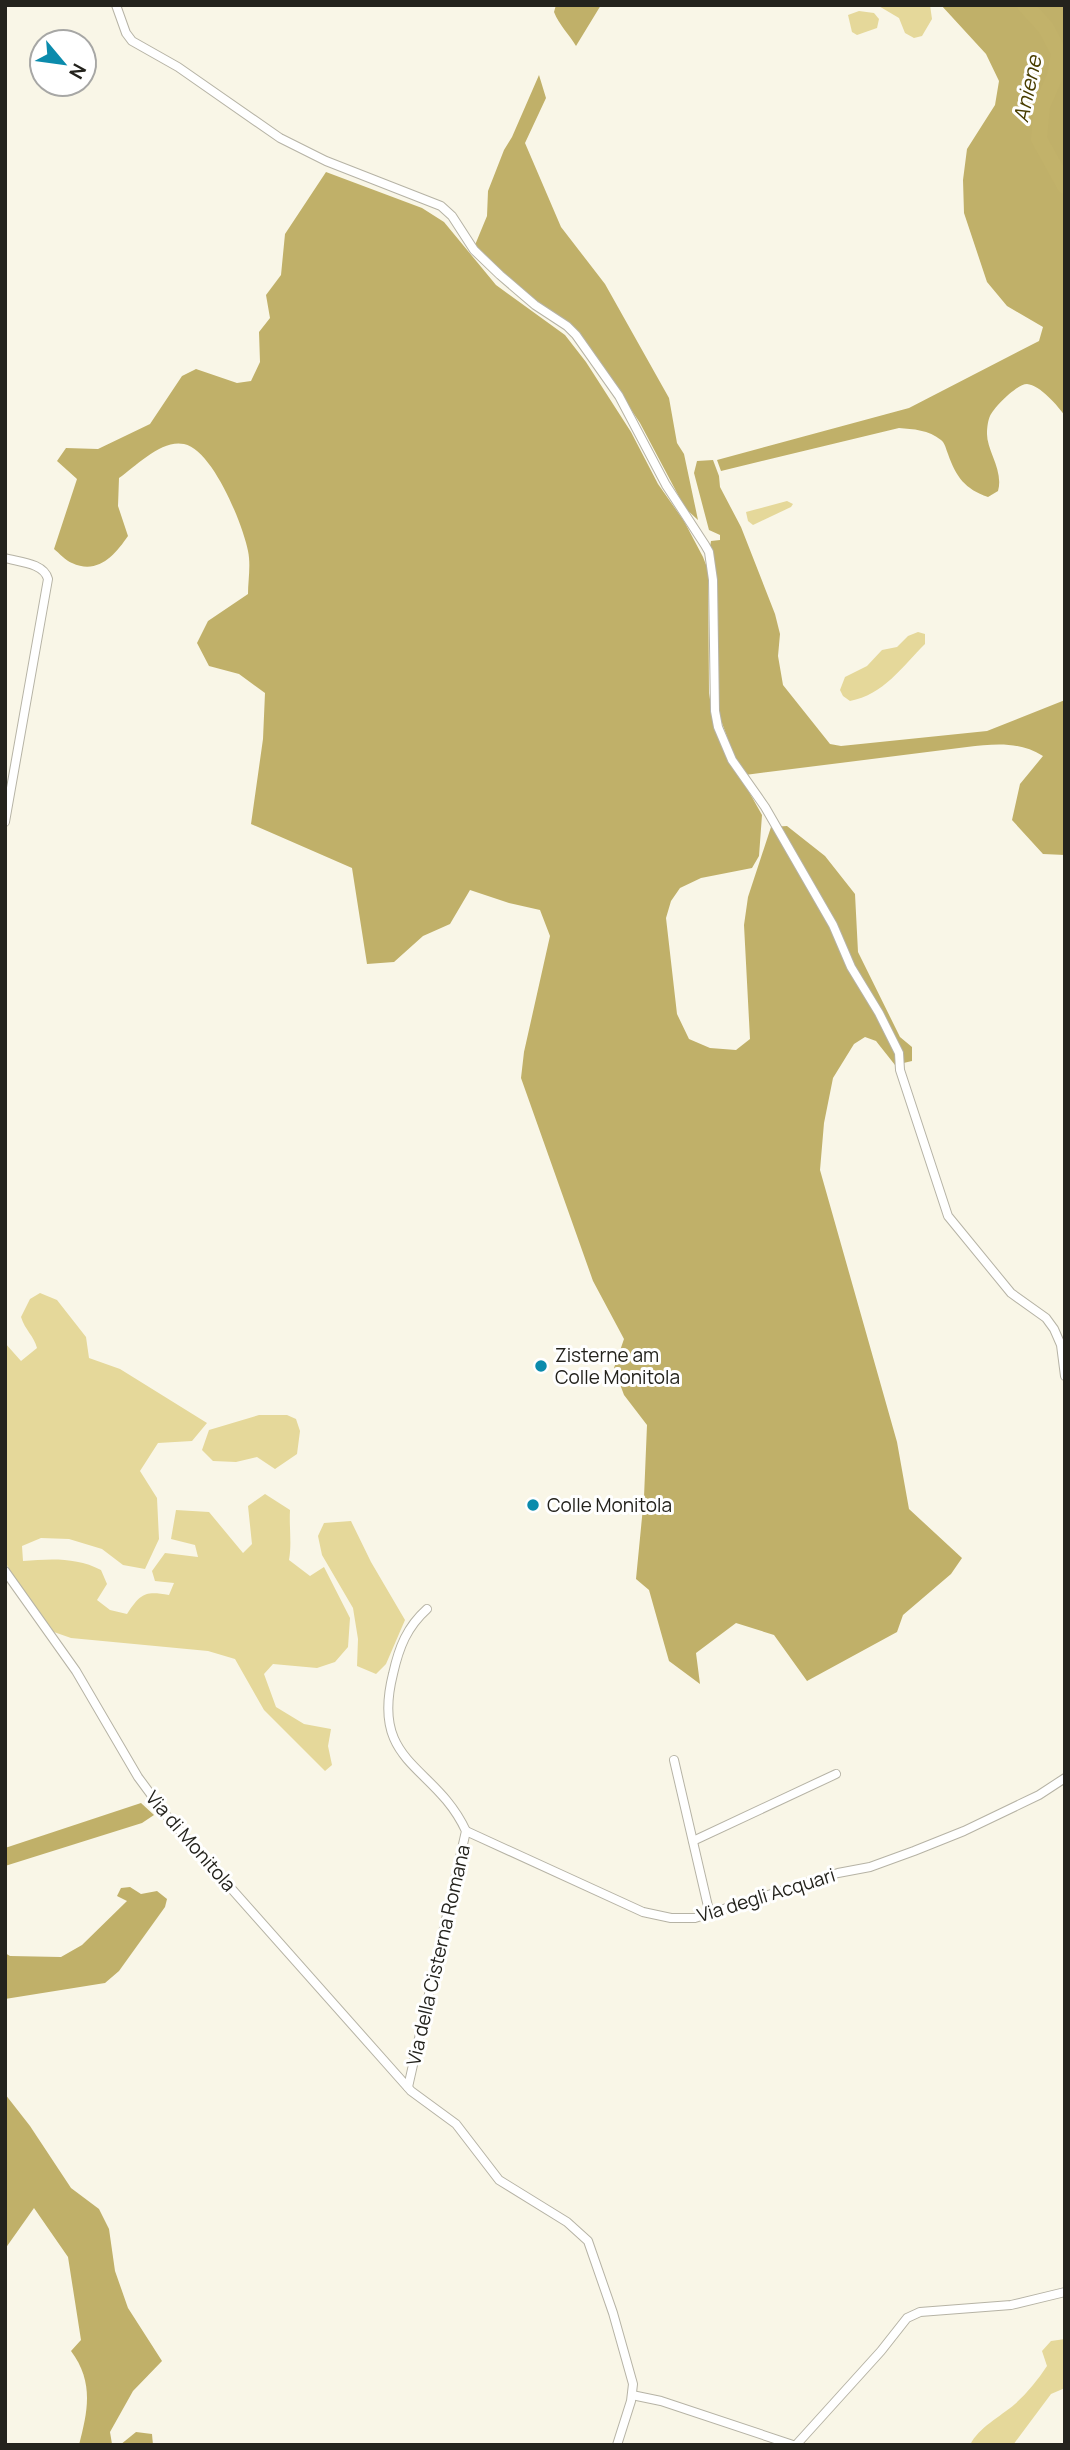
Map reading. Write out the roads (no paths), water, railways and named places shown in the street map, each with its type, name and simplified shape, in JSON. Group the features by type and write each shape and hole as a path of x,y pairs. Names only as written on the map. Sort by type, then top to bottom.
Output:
{"street":[{"path":"116,5 126,33 132,41 178,66 280,138 326,161 440,206 452,216 474,250 500,275 576,335 619,396 666,485 709,552 713,580 715,712 718,727 732,760 792,852 899,1053 900,1070 948,1216 1011,1293 1046,1318 1061,1345 1065,1376"},
{"path":"5,558 41,568 48,579 5,822"},
{"name":"Via di Monitola","path":"5,1570 76,1671 133,1769 157,1804 408,2087 456,2124 499,2180 567,2222 586,2237 613,2313 632,2381 632,2395"},
{"name":"Via della Cisterna Romana","path":"408,2087 466,1830 450,1805 404,1755 388,1726 387,1699 398,1653 407,1631 427,1609"},
{"path":"674,1760 710,1915"},
{"path":"692,1842 836,1774"},
{"name":"Via degli Acquari","path":"466,1830 643,1912 678,1918 710,1915 833,1874 870,1867 964,1831 1039,1795 1065,1778"},
{"path":"617,2445 632,2395 661,2400 795,2445 907,2319 920,2312 1011,2305 1065,2292"}],"waterway":[{"name":"Aniene","path":"1025,5 1046,28 1059,53 1055,76 1042,106 1039,139 1065,186"}],"place":[{"name":"Zisterne am Colle Monitola","path":"541,1366"},
{"name":"Colle Monitola","path":"533,1505"}]}
